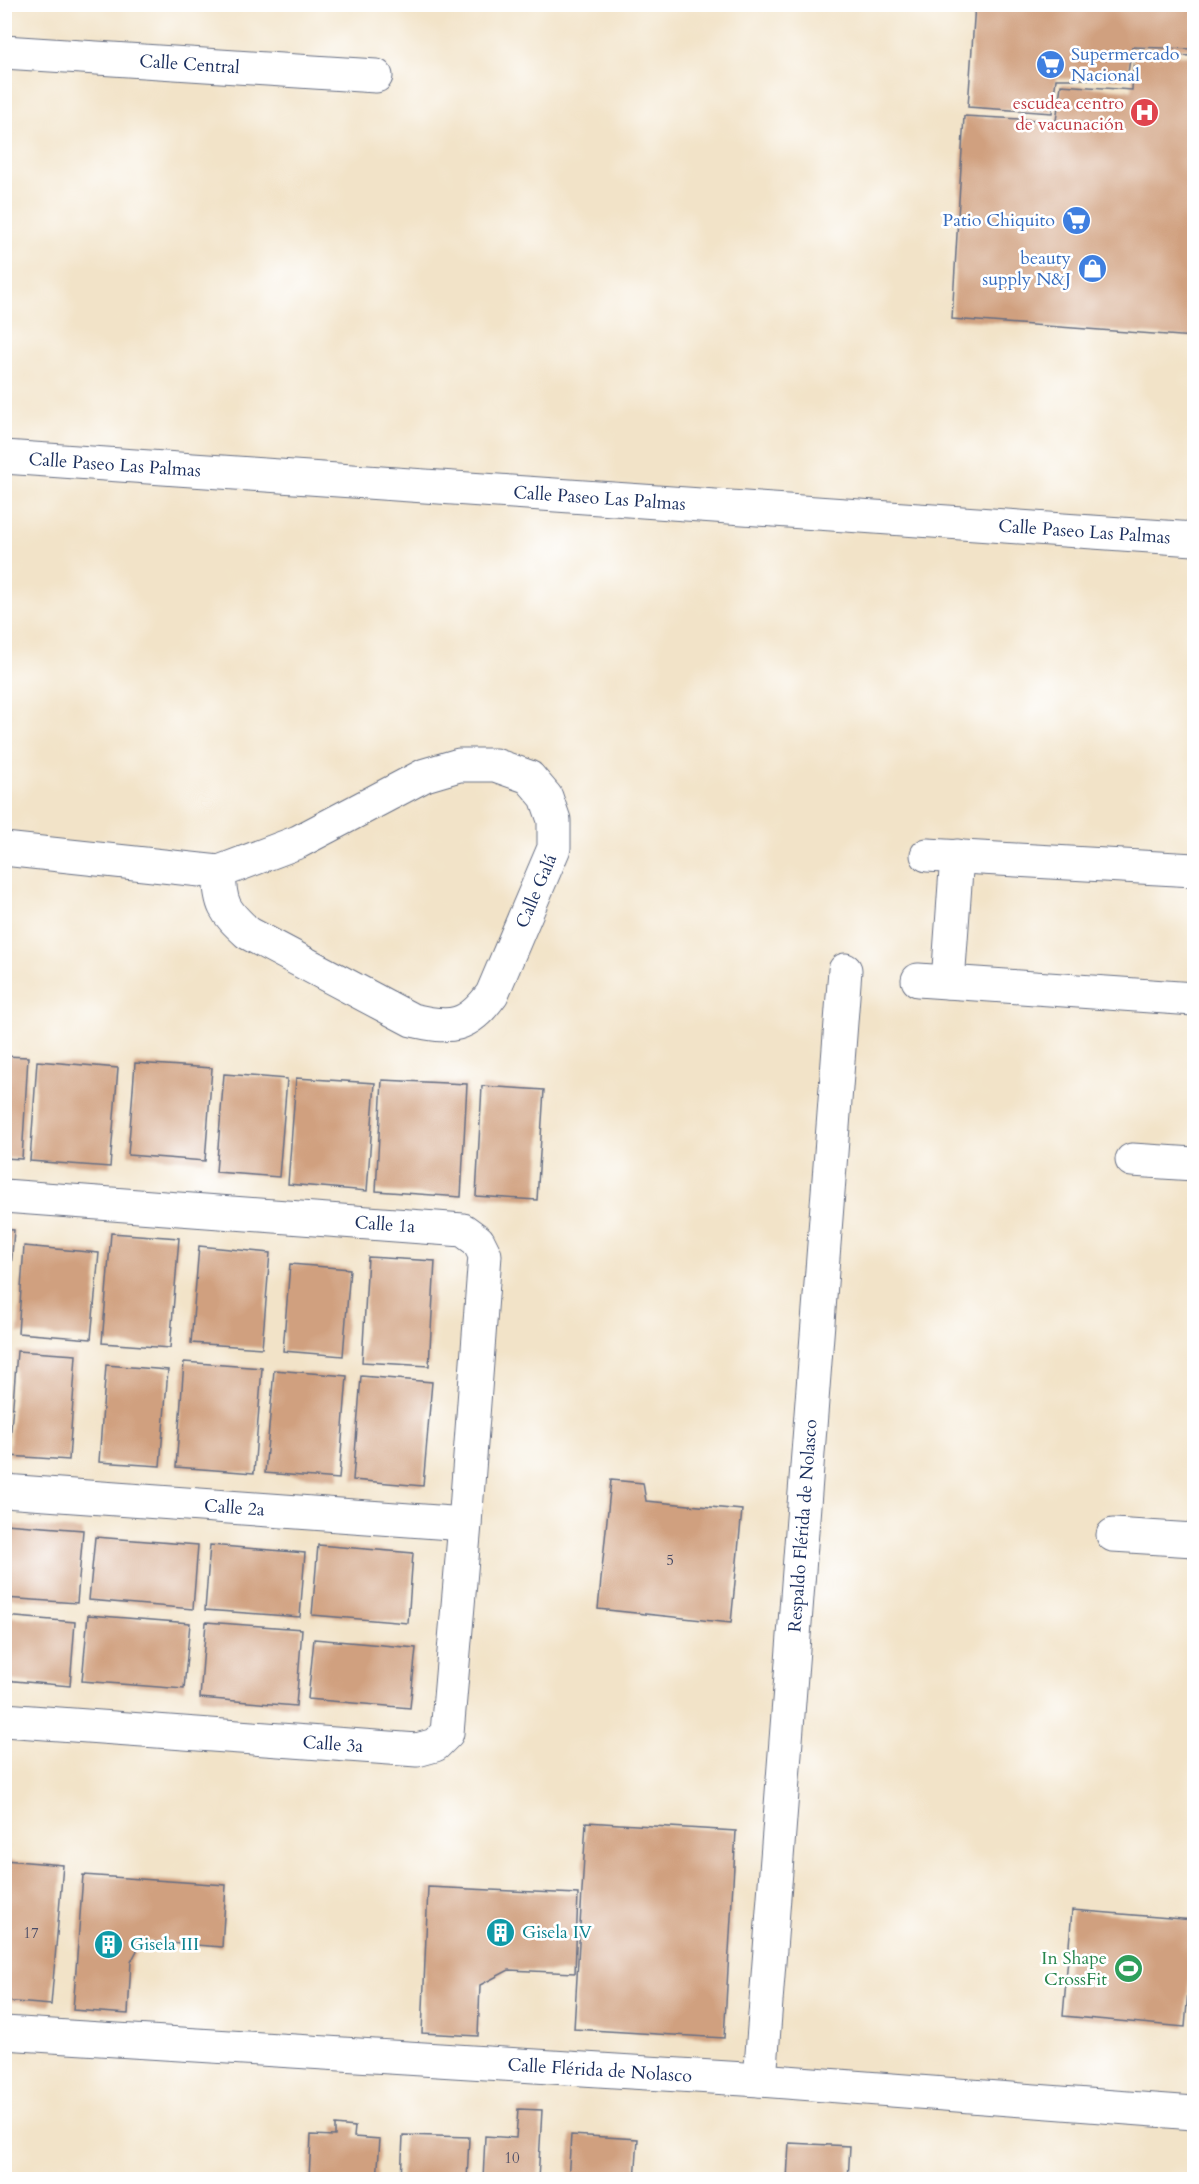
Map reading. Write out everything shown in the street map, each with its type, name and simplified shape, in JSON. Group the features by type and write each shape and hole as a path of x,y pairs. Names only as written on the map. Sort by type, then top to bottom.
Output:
{"street":[{"name":"Calle Central","path":"4,52 376,76"},
{"name":"Calle Paseo Las Palmas","path":"4,458 1194,539"},
{"name":"Calle Galá","path":"4,849 219,872 298,842 425,775 459,765 495,765 528,777 546,797 554,820 554,848 492,994 479,1012 460,1023 439,1026 412,1020 248,933 230,916 220,897 219,872"},
{"path":"1194,870 942,856 933,981 1194,999"},
{"name":"Respaldo Flérida de Nolasco","path":"760,2080 846,970"},
{"path":"1132,1160 1194,1164"},
{"name":"Calle 1a","path":"4,1196 464,1230 478,1240 485,1255 465,1524"},
{"name":"Calle 2a","path":"4,1491 465,1524"},
{"name":"Calle 3a","path":"4,1720 417,1750 435,1745 447,1733 465,1524"},
{"path":"1113,1535 1194,1540"},
{"name":"Calle Flérida de Nolasco","path":"4,2034 760,2080 1194,2113"}],"building":[{"name":"Supermercado Nacional","path":"975,4 1194,4 1194,49 1132,47 1127,79 1056,79 1052,113 968,107"},
{"name":"Patio Chiquito","path":"1134,54 1194,56 1194,337 952,319 964,116 1056,121 1061,85 1132,90"},
{"path":"4,1056 28,1057 22,1159 4,1158"},
{"path":"37,1061 118,1068 110,1167 30,1161"},
{"path":"135,1063 212,1068 205,1161 128,1155"},
{"path":"224,1074 287,1079 279,1177 216,1172"},
{"path":"296,1078 375,1083 367,1191 288,1184"},
{"path":"382,1080 467,1084 461,1197 376,1191"},
{"path":"482,1086 544,1090 537,1200 476,1196"},
{"path":"4,1229 14,1230 6,1330 4,1330"},
{"path":"111,1233 179,1238 170,1348 102,1343"},
{"path":"24,1246 99,1253 91,1339 18,1333"},
{"path":"199,1246 270,1253 262,1348 191,1343"},
{"path":"368,1257 435,1261 429,1366 362,1362"},
{"path":"290,1264 350,1269 343,1356 283,1351"},
{"path":"17,1351 76,1355 69,1460 9,1456"},
{"path":"184,1362 262,1368 254,1473 176,1467"},
{"path":"106,1365 168,1370 160,1466 99,1462"},
{"path":"274,1370 347,1376 339,1479 265,1473"},
{"path":"361,1376 432,1382 423,1486 353,1480"},
{"path":"611,1480 643,1483 646,1501 742,1510 731,1623 598,1609"},
{"path":"5,1524 83,1530 77,1603 5,1598"},
{"path":"95,1537 198,1545 193,1609 89,1600"},
{"path":"210,1545 305,1553 300,1617 205,1610"},
{"path":"318,1545 413,1553 408,1623 312,1615"},
{"path":"88,1615 190,1623 184,1689 82,1681"},
{"path":"4,1616 75,1622 70,1686 4,1680"},
{"path":"206,1622 302,1629 296,1706 200,1698"},
{"path":"314,1639 416,1648 410,1708 308,1699"},
{"path":"586,1822 736,1831 724,2038 574,2029"},
{"path":"4,1860 63,1865 51,2005 4,2001"},
{"name":"Gisela III","path":"83,1875 226,1885 222,1947 142,1941 131,1962 128,2014 73,2010"},
{"name":"Gisela IV","path":"428,1887 578,1894 575,1973 509,1970 480,1985 478,2036 422,2033"},
{"name":"In Shape CrossFit","path":"1072,1910 1194,1920 1185,2027 1063,2016"},
{"path":"518,2109 542,2110 538,2180 483,2180 485,2136 516,2138"},
{"path":"335,2125 355,2127 354,2137 380,2139 377,2180 309,2180 311,2135 335,2136"},
{"path":"403,2135 469,2137 467,2180 401,2180"},
{"path":"571,2135 638,2139 635,2180 568,2180"},
{"path":"789,2143 850,2146 848,2180 787,2180"}],"place":[{"name":"Supermercado Nacional","path":"1050,64"},
{"name":"escudea centro de vacunación","path":"1145,113"},
{"name":"Patio Chiquito","path":"1076,220"},
{"name":"beauty supply N&J","path":"1092,268"},
{"name":"Gisela IV","path":"501,1932"},
{"name":"Gisela III","path":"109,1944"},
{"name":"In Shape CrossFit","path":"1128,1968"}]}
